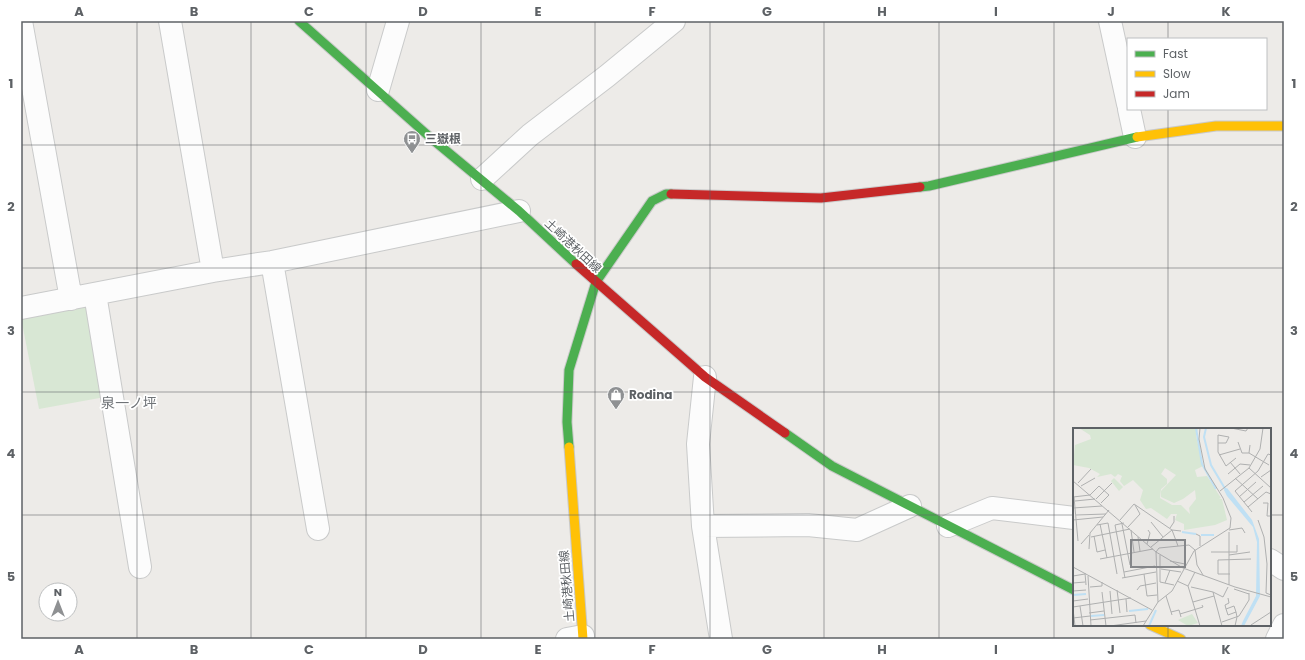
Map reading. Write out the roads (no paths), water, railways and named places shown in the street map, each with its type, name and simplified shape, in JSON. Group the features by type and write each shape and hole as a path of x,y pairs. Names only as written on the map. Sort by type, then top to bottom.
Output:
{"street":[{"path":"21,21 71,299"},
{"path":"170,21 213,271"},
{"name":"土崎港秋田線","path":"299,21 432,139 482,179 596,282 569,370 567,422 578,638"},
{"path":"378,90 398,21"},
{"path":"482,179 530,135 607,76 674,21"},
{"path":"1110,21 1127,99"},
{"path":"1129,110 1135,138"},
{"path":"1073,589 832,466 705,377 596,282 652,201 666,194 821,198 929,186 1135,138 1216,126 1284,126"},
{"path":"21,308 213,271 272,262 519,212"},
{"path":"272,262 318,529"},
{"path":"96,294 140,567"},
{"path":"705,377 698,444 703,526 721,639"},
{"path":"703,526 808,525 857,530 910,506"},
{"path":"948,526 992,508 1073,518"},
{"path":"1271,561 1284,568"},
{"path":"1277,639 1284,625"},
{"path":"1152,626 1181,639"}],"place":[{"name":"三嶽根","path":"412,154"},
{"name":"Rodina","path":"616,410"}],"district":[{"name":"泉一ノ坪","path":"129,403"}]}
